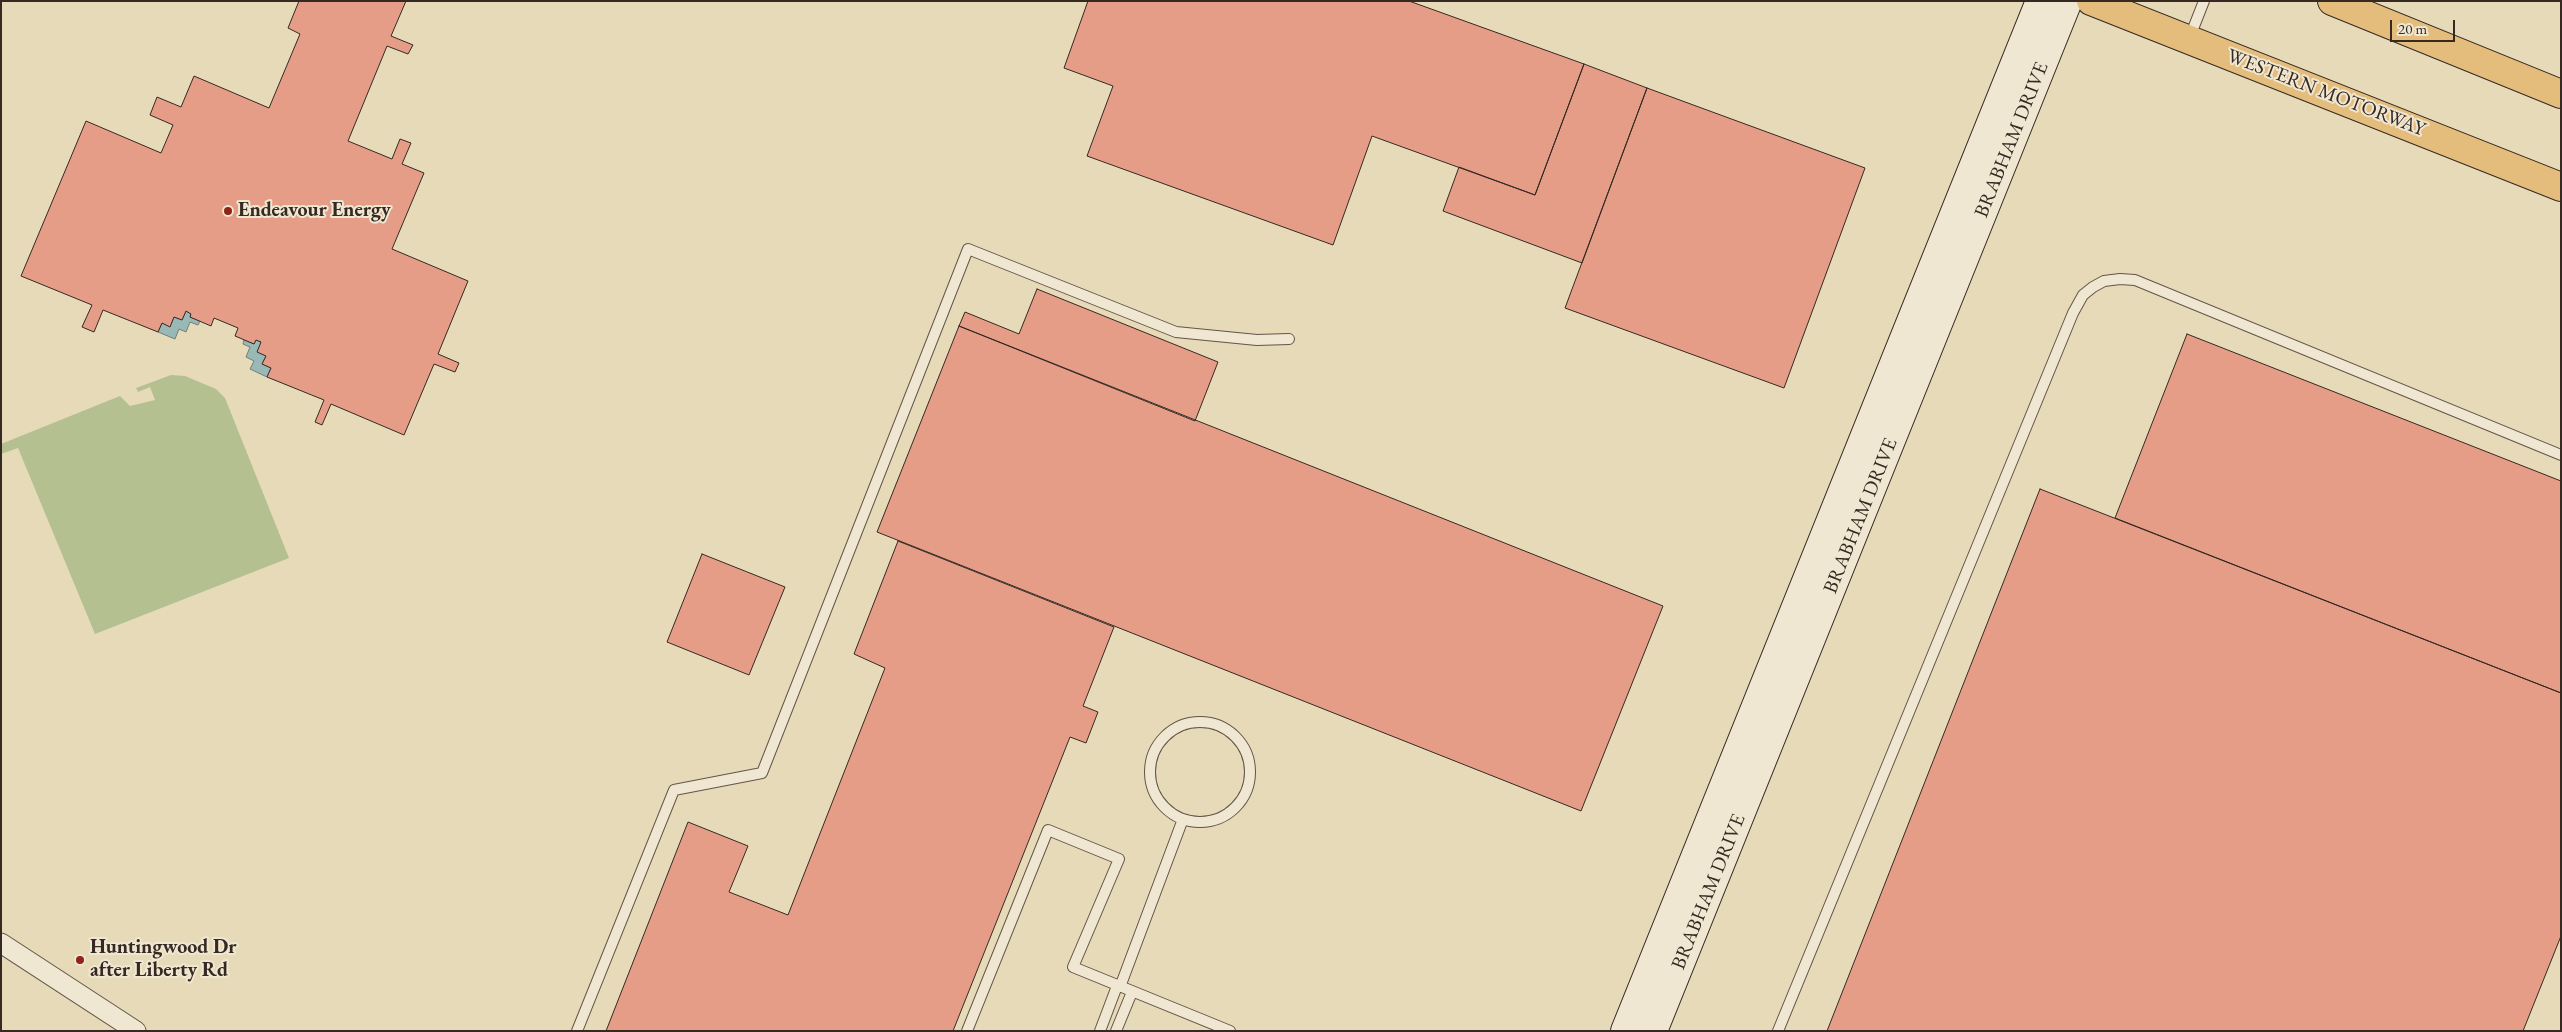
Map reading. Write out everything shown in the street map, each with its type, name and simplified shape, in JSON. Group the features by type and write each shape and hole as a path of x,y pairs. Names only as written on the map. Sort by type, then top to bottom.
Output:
{"highway":[{"path":"2332,1 2561,94"},
{"name":"WESTERN MOTORWAY","path":"2095,3 2561,187"}],"main road":[{"name":"BRABHAM DRIVE","path":"1625,1031 2040,1"},
{"name":"BRABHAM DRIVE","path":"1653,1031 2068,1"}],"street":[{"path":"1,943 136,1031"}],"lane":[{"path":"2189,39 2204,1"},
{"path":"577,1031 674,790 762,772 968,250 1176,332 1257,340 1289,338"},
{"path":"1778,1031 2073,313 2083,295 2093,287 2104,281 2135,280 2561,455"},
{"path":"1198,722 1223,726 1233,733 1248,754 1251,772 1248,790 1239,804 1221,817 1198,822 1183,819 1162,805 1156,794 1150,770 1152,758 1165,736 1186,724 1198,722"},
{"path":"1100,1031 1183,819"},
{"path":"967,1031 1048,830 1119,860 1073,967 1230,1031"},
{"path":"1116,1031 1132,992"}],"green space":[{"path":"171,375 185,376 216,389 225,398 289,558 95,634 18,448 1,454 1,444 120,396 130,406 155,400 150,387 138,392 136,388"}],"water":[{"path":"186,311 191,314 190,317 200,321 198,325 190,322 186,332 179,329 175,339 158,332 162,323 170,326 174,317 182,320"},
{"path":"244,340 254,344 256,340 261,342 266,356 262,364 271,368 267,377 250,369 254,361 246,357 250,347 243,344"}],"building":[{"name":"Endeavour Energy","path":"299,1 406,1 391,36 413,45 408,54 387,46 348,141 392,159 400,139 411,143 402,164 424,173 392,249 468,281 438,354 459,363 455,372 434,364 404,435 331,404 322,425 315,422 324,400 267,377 271,368 262,364 266,356 257,352 261,342 256,340 254,344 235,336 238,328 214,318 211,326 190,317 191,314 186,311 182,320 174,317 170,327 162,323 158,332 103,310 94,332 82,327 92,305 21,276 86,121 161,153 173,125 150,115 157,97 181,107 194,76 269,108 300,34 288,28"},
{"path":"1088,1 1409,1 1584,64 1535,195 1372,136 1333,245 1087,156 1113,86 1064,68"},
{"path":"1584,64 1647,88 1582,263 1443,211 1459,167 1535,195"},
{"path":"1647,88 1865,168 1784,388 1565,308"},
{"path":"1037,289 1218,362 1195,421 959,326 965,312 1019,334"},
{"path":"959,326 1663,606 1581,811 877,532"},
{"path":"2187,334 2561,481 2561,693 2115,518"},
{"path":"2040,489 2561,693 2561,936 2523,1031 1827,1031"},
{"path":"898,541 1114,627 1083,706 1098,712 1086,743 1070,737 953,1031 606,1031 688,822 748,846 729,892 788,915 885,668 854,654"},
{"path":"702,554 785,587 749,675 667,642"}],"place":[{"name":"Endeavour Energy","path":"228,211"},
{"name":"Huntingwood Dr after Liberty Rd","path":"80,960"}]}
